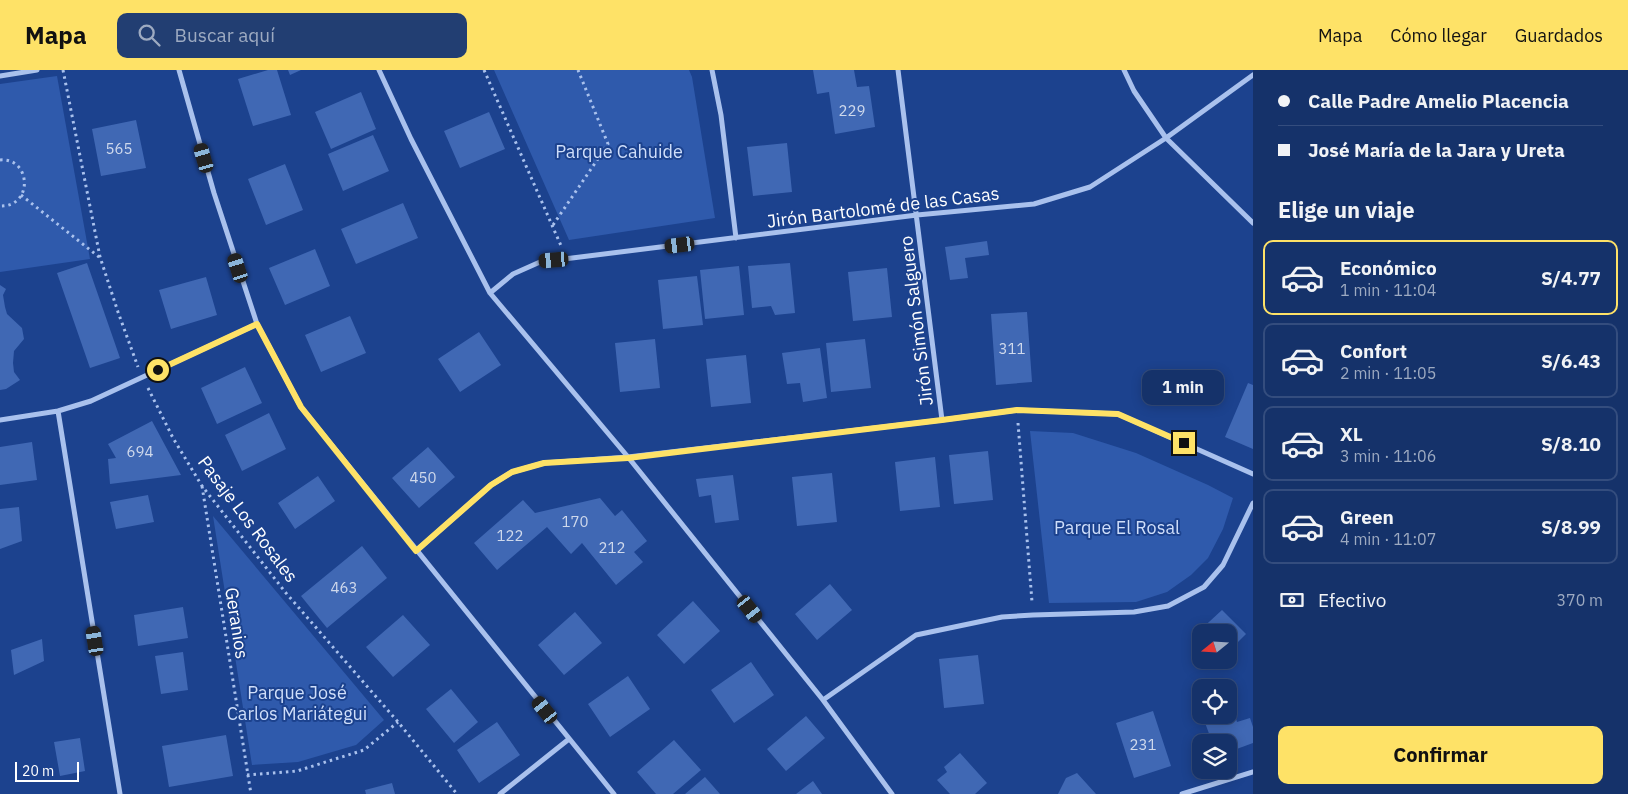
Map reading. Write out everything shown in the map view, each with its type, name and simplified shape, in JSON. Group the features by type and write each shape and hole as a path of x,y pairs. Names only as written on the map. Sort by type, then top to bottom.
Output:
{"street":[{"path":"0,76 37,70"},
{"path":"179,70 214,193 257,324 301,407 614,794"},
{"path":"379,70 411,139 490,293 628,458 822,700 892,794"},
{"path":"712,70 721,115 736,238"},
{"name":"Jirón Simón Salguero","path":"898,70 942,420"},
{"path":"1124,70 1134,91 1166,138 1253,223"},
{"name":"Jirón Bartolomé de las Casas","path":"490,293 512,274 540,262 917,215 1034,204 1090,187 1166,138 1253,75"},
{"path":"0,420 58,411 91,401 257,324"},
{"path":"416,551 491,485 512,472 544,463 628,458 1017,410 1118,414 1253,474"},
{"path":"58,411 120,794"},
{"path":"822,700 916,635 1002,617 1134,612 1168,606 1204,587 1223,565 1253,503"},
{"path":"500,794 569,739"},
{"path":"1182,794 1253,772"}],"path":[{"name":"Pasaje Los Rosales","path":"63,70 100,258 142,377 174,438 202,486 286,593 398,722 457,794"},
{"path":"484,70 567,259"},
{"path":"552,226 608,144 578,70"},
{"path":"0,160 11,161 18,166 25,180 25,188 17,201 10,205 0,206"},
{"path":"21,195 100,258"},
{"path":"1017,410 1033,615"},
{"name":"Geranios","path":"202,486 250,794"},
{"path":"247,775 297,771 364,750 398,722"}],"green space":[{"name":"Parque Cahuide","path":"494,70 689,70 692,77 715,218 569,240"},
{"path":"57,76 90,259 0,272 0,84"},
{"name":"Parque El Rosal","path":"1030,431 1073,433 1136,453 1233,498 1223,529 1208,558 1191,575 1167,592 1136,602 1049,603"},
{"name":"Parque José Carlos Mariátegui","path":"213,516 384,720 356,745 298,762 252,765"}],"building":[{"path":"268,70 277,70 291,115 253,126 238,79"},
{"path":"288,70 301,70 290,75"},
{"path":"813,70 854,70 857,87 869,86 875,127 835,134 829,92 817,94"},
{"path":"361,92 376,129 331,149 315,112"},
{"path":"489,112 505,149 460,168 444,131"},
{"path":"136,120 146,168 101,176 92,129"},
{"path":"373,135 389,171 343,191 328,154"},
{"path":"787,143 792,192 753,196 747,147"},
{"path":"285,164 303,210 266,225 248,179"},
{"path":"403,203 418,238 356,264 341,229"},
{"path":"987,241 989,255 965,258 968,278 950,280 945,247"},
{"path":"315,249 330,286 285,305 269,268"},
{"path":"87,263 120,358 90,368 57,273"},
{"path":"790,263 795,313 775,315 771,306 752,308 748,266"},
{"path":"739,266 744,315 705,319 700,270"},
{"path":"887,268 892,317 853,321 848,272"},
{"path":"697,276 703,325 663,329 658,280"},
{"path":"206,277 217,315 171,329 159,290"},
{"path":"0,285 6,289 3,295 7,314 22,328 24,339 14,351 14,372 20,380 6,389 0,390"},
{"path":"1027,312 1032,382 996,385 991,314"},
{"path":"350,316 366,353 321,372 305,335"},
{"path":"479,332 501,365 460,392 438,359"},
{"path":"655,339 660,388 620,392 615,343"},
{"path":"865,339 871,388 831,392 826,343"},
{"path":"820,348 827,398 803,402 800,383 787,384 782,353"},
{"path":"746,355 751,403 711,407 706,359"},
{"path":"245,367 262,403 217,424 201,388"},
{"path":"1248,383 1253,385 1253,449 1225,437"},
{"path":"269,413 286,449 242,471 225,435"},
{"path":"152,421 181,475 110,484 108,459 116,458 108,444"},
{"path":"32,442 37,480 0,485 0,447"},
{"path":"428,447 455,477 419,508 392,478"},
{"path":"988,451 993,500 954,504 949,455"},
{"path":"935,457 940,507 900,511 895,462"},
{"path":"832,473 837,522 797,526 792,477"},
{"path":"733,475 739,520 715,523 711,495 699,497 696,479"},
{"path":"318,476 335,501 295,529 278,503"},
{"path":"148,495 154,522 116,529 110,502"},
{"path":"600,498 615,516 622,510 647,541 634,552 643,562 616,585 582,543 571,554 547,527 497,570 474,543 523,500 535,513"},
{"path":"19,507 22,541 0,549 0,509"},
{"path":"362,546 387,578 327,628 301,596"},
{"path":"830,584 852,610 817,640 795,614"},
{"path":"693,601 720,631 684,664 657,635"},
{"path":"183,607 188,638 138,646 134,615"},
{"path":"1222,610 1236,624 1207,624"},
{"path":"575,612 602,643 564,675 538,645"},
{"path":"403,615 430,645 393,677 366,647"},
{"path":"1238,626 1246,634 1238,642"},
{"path":"42,639 44,661 14,675 11,650"},
{"path":"183,652 188,690 161,694 155,656"},
{"path":"978,655 984,704 944,708 939,659"},
{"path":"751,662 774,695 734,723 711,690"},
{"path":"628,676 650,709 610,737 588,704"},
{"path":"451,689 478,722 454,743 426,709"},
{"path":"1153,711 1171,766 1134,778 1116,723"},
{"path":"806,716 825,738 786,771 767,749"},
{"path":"1250,718 1253,727 1253,743 1237,749 1237,734 1209,734 1205,724 1237,724 1237,722"},
{"path":"497,722 520,755 479,783 457,750"},
{"path":"226,735 233,776 169,787 162,746"},
{"path":"80,738 85,771 60,776 54,742"},
{"path":"674,740 701,770 673,794 656,794 637,772"},
{"path":"960,753 987,783 975,794 950,794 937,780 947,772 944,767"},
{"path":"1077,773 1096,794 1058,794 1066,778"},
{"path":"705,777 720,794 685,794"},
{"path":"813,781 822,794 796,794"},
{"path":"392,783 395,794 366,794 365,790"}],"route":[{"path":"158,370 257,324 301,407 416,551 491,485 512,472 544,463 628,458 1017,410 1118,414 1184,443"}]}
